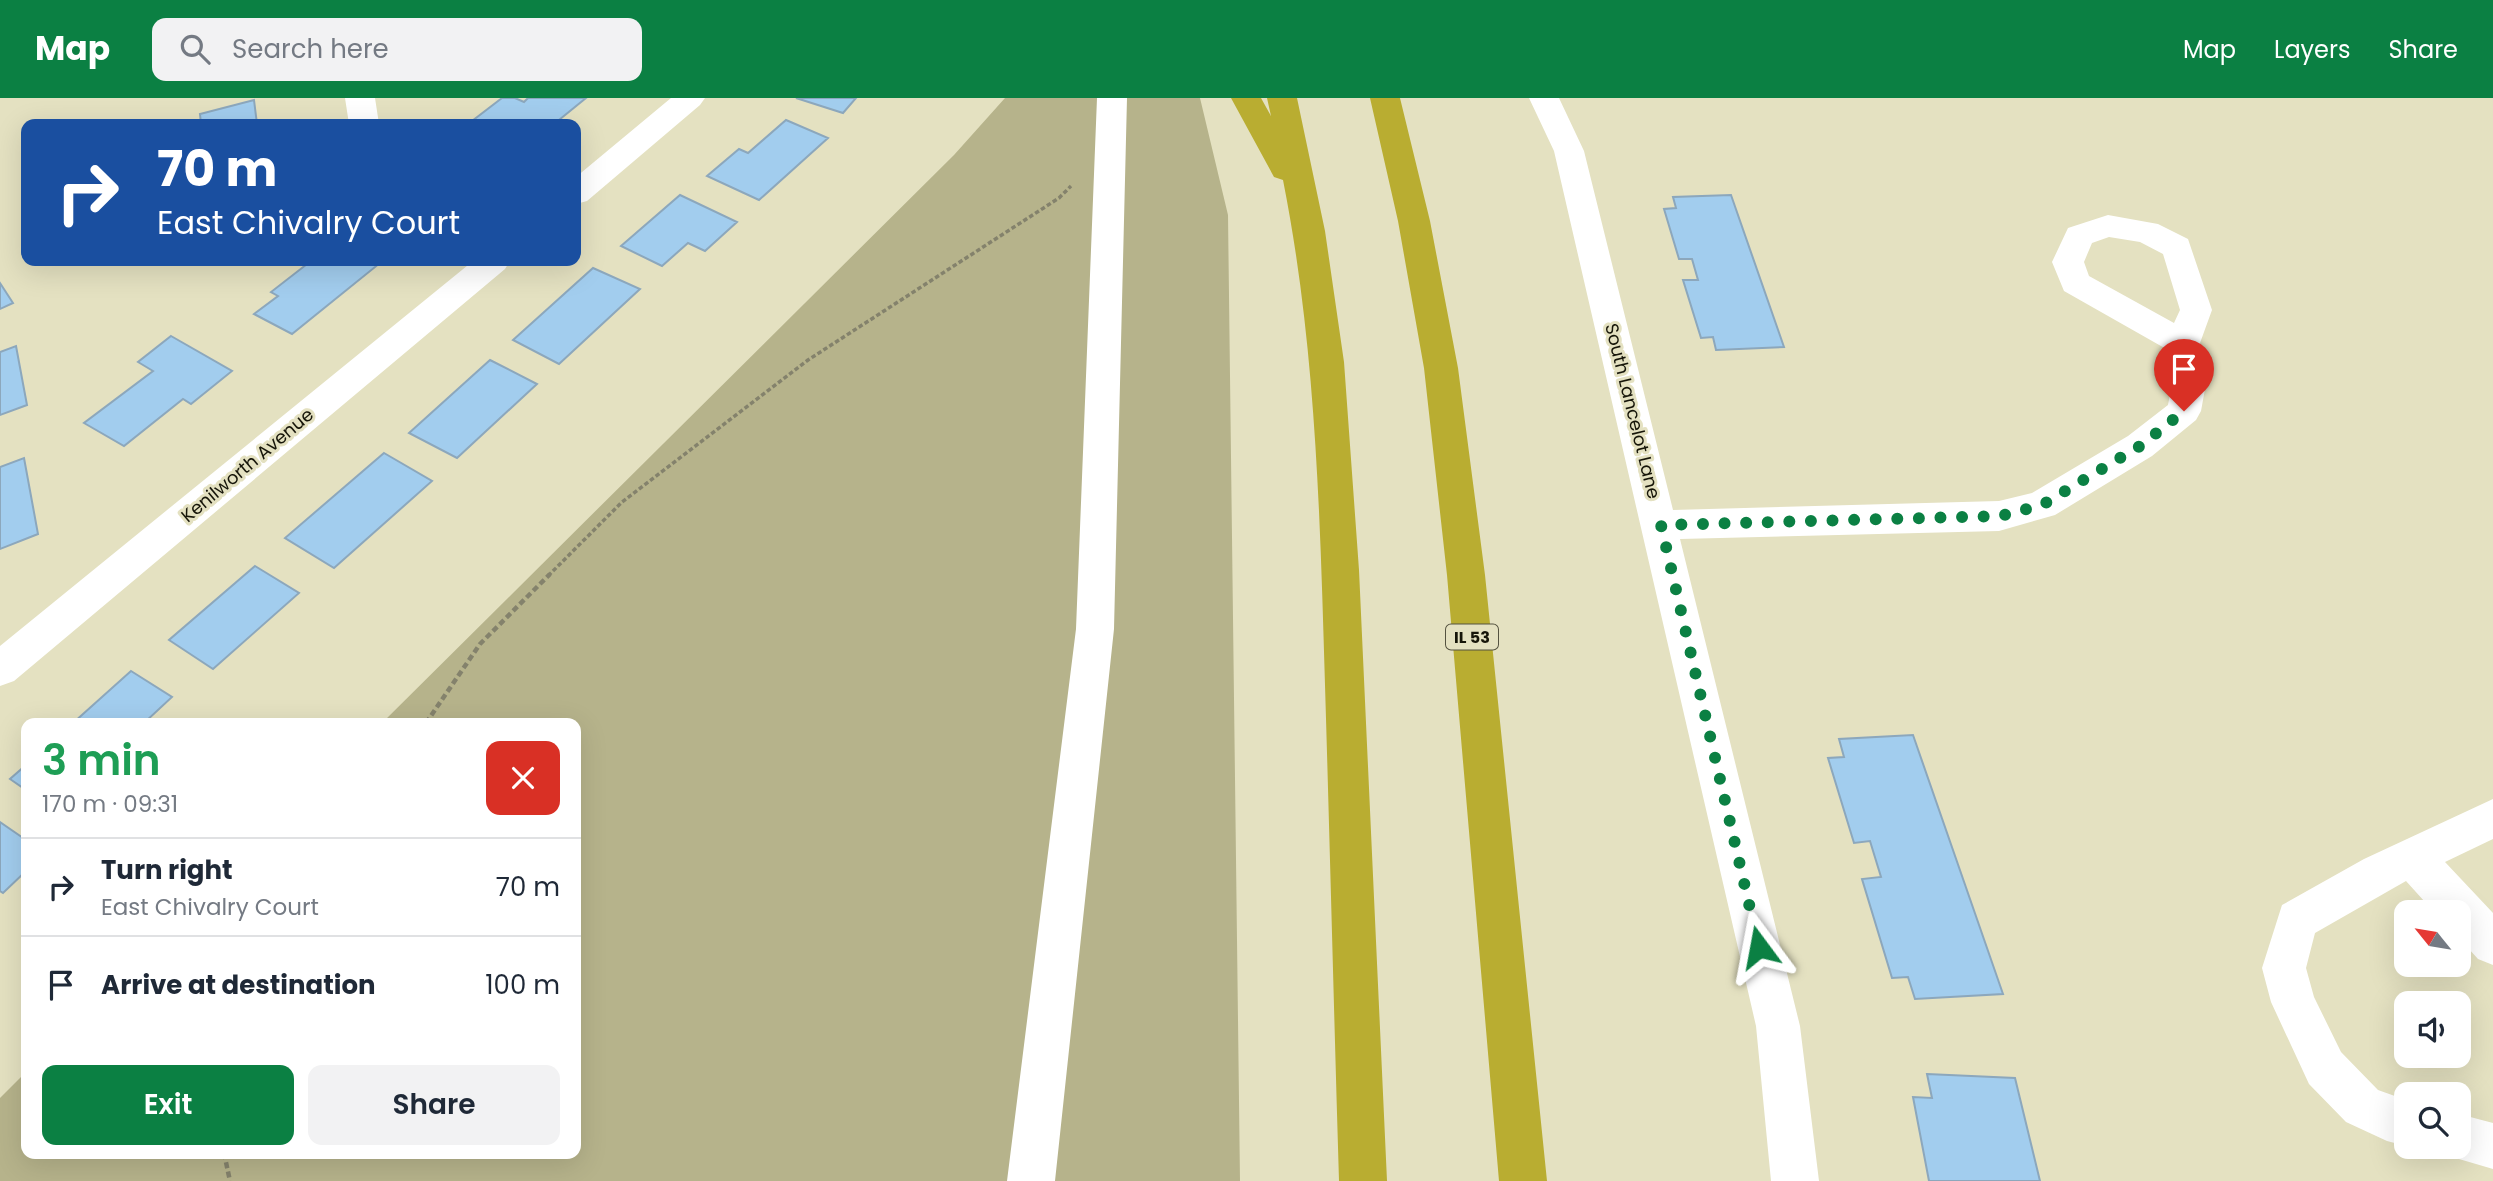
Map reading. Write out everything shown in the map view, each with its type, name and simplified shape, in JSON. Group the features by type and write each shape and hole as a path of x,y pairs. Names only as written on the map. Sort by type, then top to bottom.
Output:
{"highway":[{"path":"1246,98 1303,202"},
{"path":"1282,98 1303,202 1329,390 1340,584 1363,1181"},
{"name":"IL 53","path":"1385,98 1415,221 1441,368 1466,575 1523,1181"}],"street":[{"path":"360,98 363,119"},
{"path":"581,189 690,98"},
{"path":"1031,1181 1095,629 1113,141 1112,98"},
{"name":"South Lancelot Lane","path":"1544,98 1569,151 1661,525 1778,1026 1795,1181"},
{"name":"Kenilworth Avenue","path":"0,669 488,266"},
{"path":"1661,525 2000,516 2042,505 2140,446 2184,411 2190,378 2183,342"},
{"path":"2394,1120 2362,1106 2325,1068 2293,1002 2284,968 2297,920 2412,857 2493,818"},
{"path":"2412,857 2493,944"},
{"path":"2471,1140 2493,1146"}],"path":[{"path":"429,718 480,644 622,502 808,360 1059,198 1113,141"},
{"path":"225,1159 230,1181"}],"shaded area":[{"path":"1005,98 1200,98 1228,215 1240,1181 0,1181 0,1098 21,1077 21,1159 581,1159 581,718 387,718 954,155"}],"building":[{"path":"502,98 515,98 524,102 528,98 586,98 560,119 475,119"},
{"path":"796,98 856,98 843,113"},
{"path":"254,100 256,119 200,119 200,114"},
{"path":"786,120 828,138 759,200 707,176 739,149 748,153"},
{"path":"680,195 737,222 705,251 688,243 662,266 621,246"},
{"path":"1731,195 1784,347 1716,350 1713,337 1701,338 1683,280 1698,280 1692,259 1679,259 1664,209 1676,208 1673,197"},
{"path":"305,266 376,266 292,334 254,314 278,296 271,292"},
{"path":"593,268 640,289 559,364 513,340"},
{"path":"0,283 13,303 0,309"},
{"path":"171,336 232,371 191,404 183,399 124,446 84,423 153,371 138,362"},
{"path":"16,346 27,405 0,415 0,352"},
{"path":"490,360 537,384 457,458 409,433"},
{"path":"384,453 432,481 334,568 285,538"},
{"path":"24,458 38,534 0,549 0,467"},
{"path":"255,566 299,593 213,669 169,640"},
{"path":"131,671 172,697 149,718 79,718"},
{"path":"1913,735 2003,994 1915,999 1908,977 1892,978 1862,879 1881,877 1870,841 1854,843 1828,758 1844,757 1839,739"},
{"path":"21,769 21,787 10,779"},
{"path":"0,822 21,837 21,876 3,893 0,891"},
{"path":"1927,1074 2015,1078 2040,1181 1929,1181 1913,1097 1932,1098"}],"route":[{"path":"1759,947 1661,525 2000,516 2042,505 2140,446 2184,411"}]}
